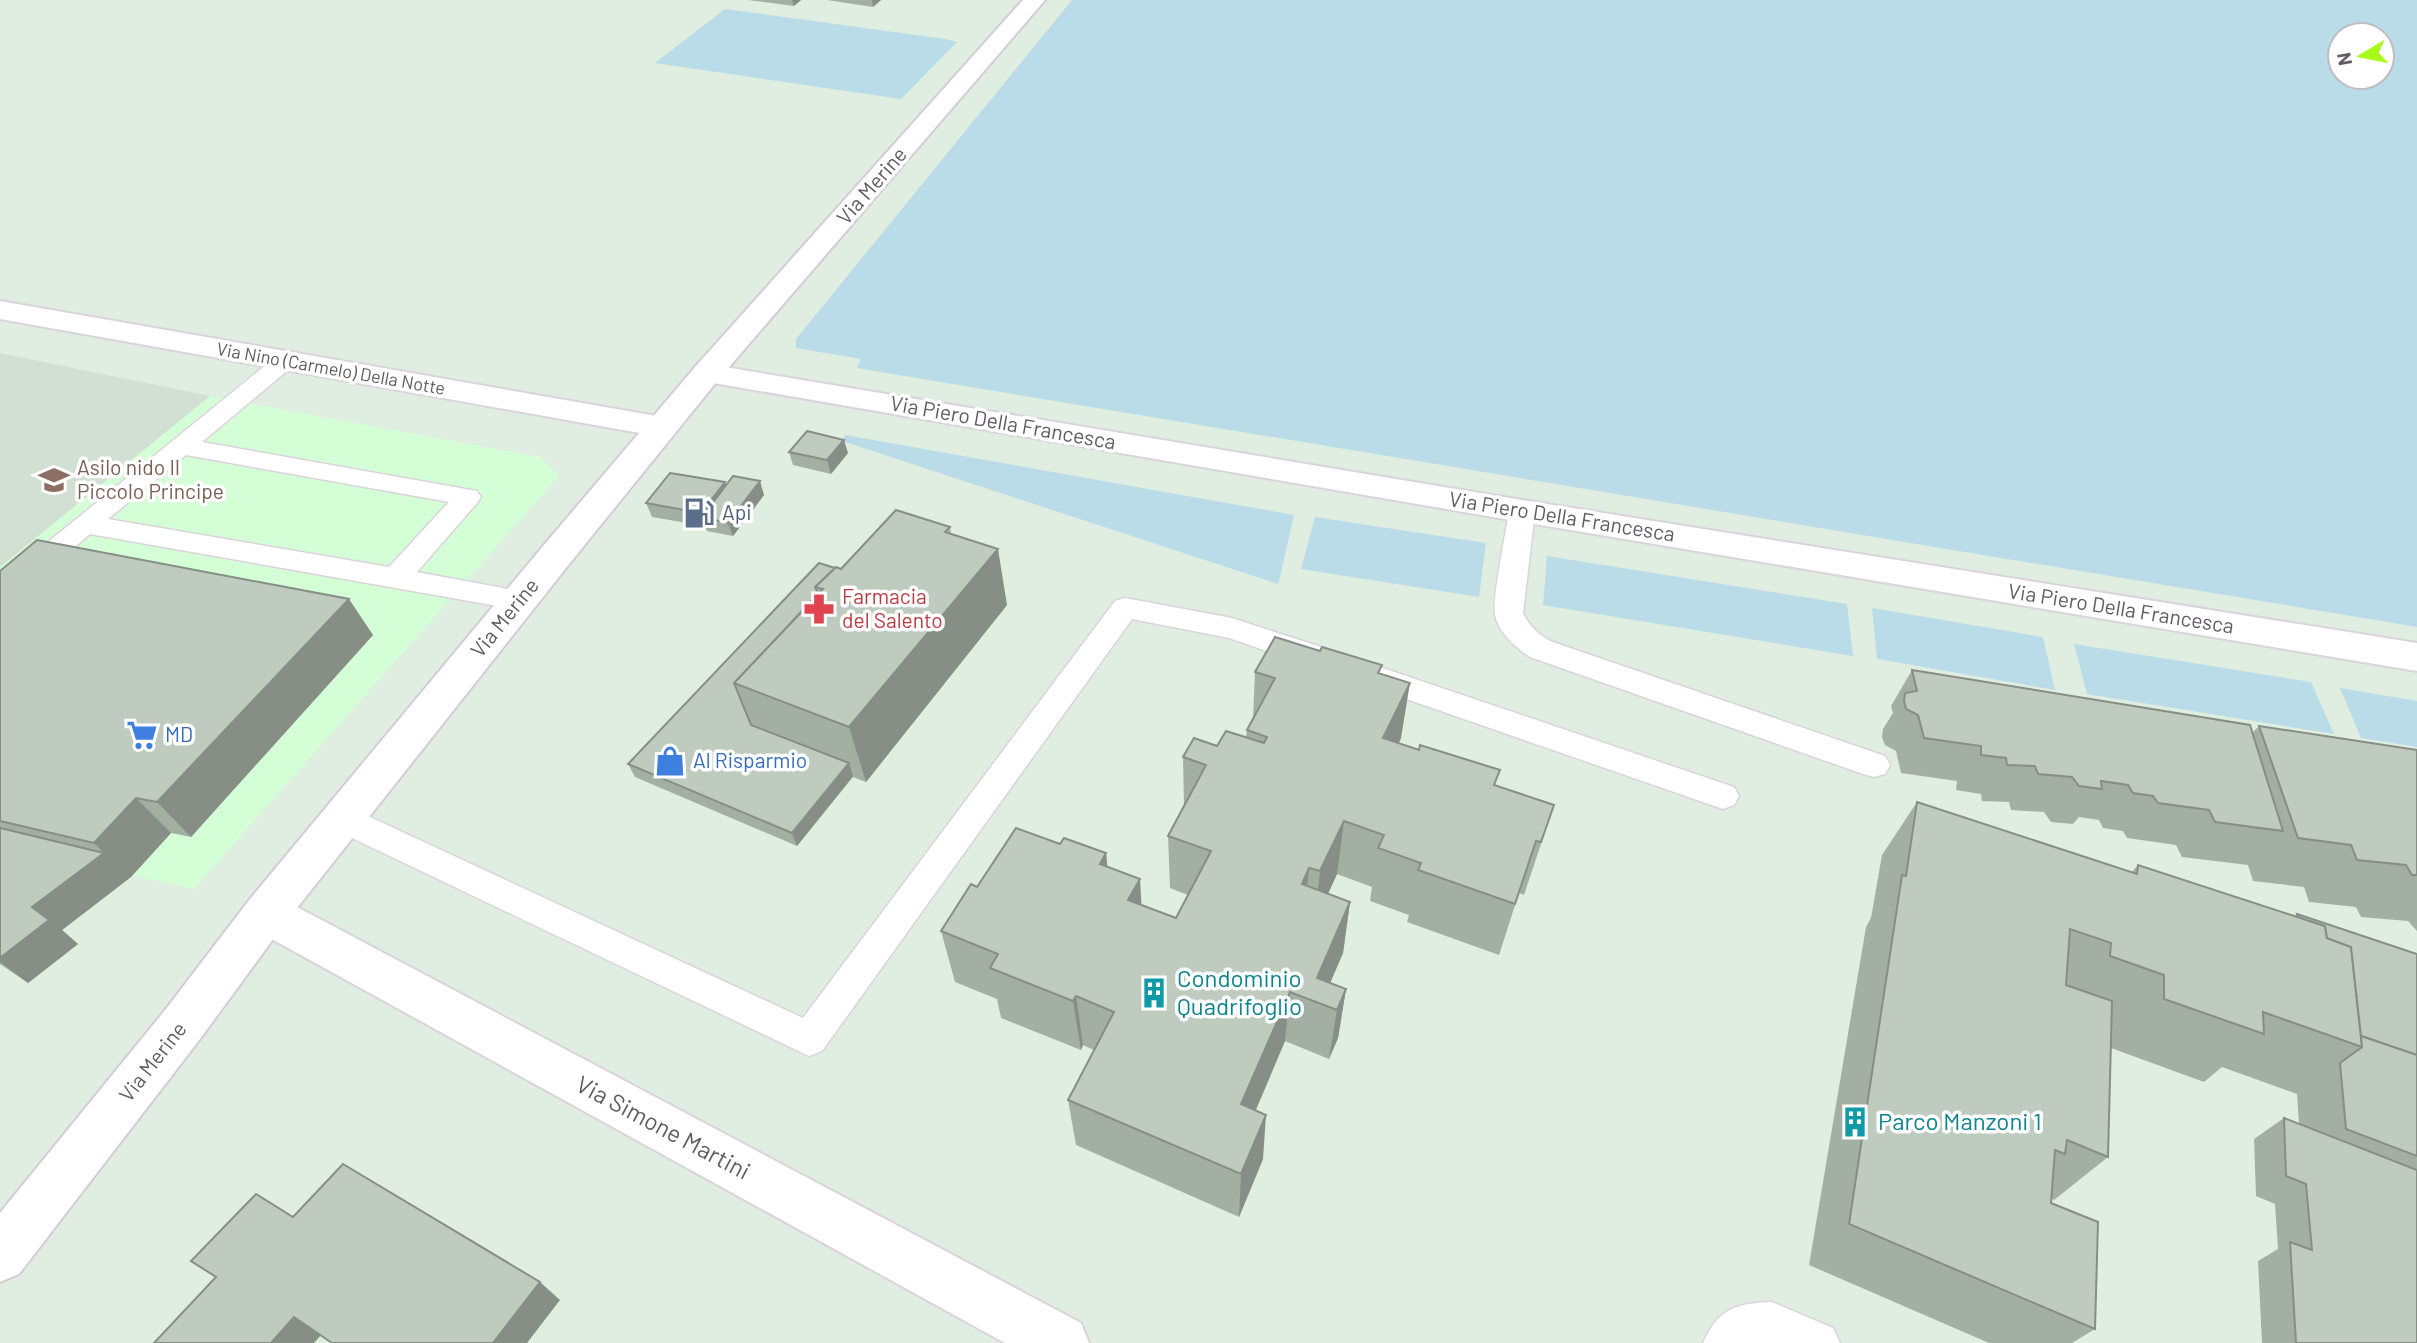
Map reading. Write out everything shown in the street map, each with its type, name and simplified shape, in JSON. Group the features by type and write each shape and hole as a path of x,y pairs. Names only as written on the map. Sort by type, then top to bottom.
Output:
{"street":[{"name":"Via Merine","path":"0,1255 183,1024 266,913 662,427 1034,0"},
{"name":"Via Nino (Carmelo) Della Notte","path":"0,310 662,427"},
{"name":"Via Piero Della Francesca","path":"707,373 1522,511 2417,657"},
{"name":"Via Simone Martini","path":"266,913 1060,1343"}],"lane":[{"path":"0,596 285,361"},
{"path":"180,446 468,497 396,578"},
{"path":"1522,511 1509,613 1514,628 1526,640 1540,649 1874,765"},
{"path":"85,524 520,600"},
{"path":"343,819 809,1039 1125,608 1232,628 1723,796"},
{"path":"1725,1343 1744,1324 1772,1322 1818,1343"}],"shaded area":[{"path":"1072,0 2417,0 2417,627 857,368 861,359 796,348 796,339"},
{"path":"725,9 957,42 901,99 655,63"},
{"name":"Asilo nido Il Piccolo Principe","path":"0,353 210,396 0,567"},
{"path":"210,396 540,457 559,476 194,889 0,846 0,567"},
{"path":"845,435 1294,515 1278,584 842,441"},
{"path":"1315,517 1486,543 1479,597 1301,569"},
{"path":"1547,556 1847,604 1853,656 1543,605"},
{"path":"1872,608 2043,637 2055,690 1877,659"},
{"path":"2074,644 2311,682 2334,734 2087,694"},
{"path":"2340,688 2417,701 2417,747 2361,738"}],"building":[{"path":"807,431 844,440 827,460 789,452"},
{"path":"670,473 725,482 701,513 646,503"},
{"path":"733,476 760,481 728,523 702,517"},
{"path":"896,510 950,527 945,532 998,549 849,727 734,683 823,589 815,587 836,567 841,569"},
{"name":"MD","path":"37,540 349,599 157,802 136,798 94,843 0,821 0,571"},
{"path":"819,563 835,568 815,587 818,594 734,683 751,725 849,763 792,833 628,764"},
{"path":"1275,637 1320,651 1322,647 1382,665 1378,673 1410,683 1383,738 1419,750 1420,745 1500,770 1494,785 1554,805 1541,842 1536,841 1515,904 1418,870 1421,863 1378,848 1384,835 1344,821 1320,871 1309,868 1302,884 1350,902 1317,978 1346,989 1337,1010 1290,992 1241,1104 1266,1115 1241,1174 1068,1100 1114,1012 1076,996 1073,1001 990,968 998,954 941,931 971,884 977,887 1016,828 1060,844 1064,838 1106,853 1100,864 1140,879 1128,900 1176,918 1211,851 1168,836 1206,765 1183,757 1194,738 1217,746 1226,731 1264,743 1267,737 1247,730 1275,678 1255,672"},
{"path":"1912,670 2250,725 2283,831 2215,822 2209,810 2158,803 2153,796 2133,793 2128,785 2101,781 2102,789 2079,786 2072,777 2038,774 2035,766 2007,765 2006,758 1981,755 1981,746 1924,738 1918,715 1906,709 1904,701 1905,693 1917,691"},
{"path":"2259,726 2417,750 2417,875 2412,875 2406,865 2357,860 2351,845 2298,838"},
{"path":"1917,802 2137,874 2138,865 2325,926 2327,938 2351,947 2362,1047 2263,1012 2264,1034 2164,999 2164,975 2110,956 2111,943 2070,929 2066,985 2112,1001 2108,1157 2067,1140 2065,1154 2055,1150 2051,1203 2098,1222 2095,1329 1849,1224 1902,875 1906,876"},
{"path":"0,828 104,853 32,907 49,920 0,958"},
{"path":"2297,914 2417,954 2417,1055 2361,1036 2351,947 2327,938 2325,926 2298,917"},
{"path":"2361,1036 2417,1055 2417,1156 2346,1129 2340,1063 2362,1047"},
{"path":"2284,1118 2417,1170 2417,1343 2296,1343 2290,1242 2312,1250 2306,1184 2286,1176"},
{"path":"343,1164 540,1282 493,1343 332,1343 294,1317 271,1343 154,1343 216,1277 191,1261 256,1194 293,1217"}],"place":[{"name":"Asilo nido Il Piccolo Principe","path":"54,480"},
{"name":"Api","path":"699,513"},
{"name":"Farmacia del Salento","path":"819,609"},
{"name":"MD","path":"142,735"},
{"name":"Al Risparmio","path":"670,761"},
{"name":"Condominio Quadrifoglio","path":"1154,993"},
{"name":"Parco Manzoni 1","path":"1855,1122"}]}
